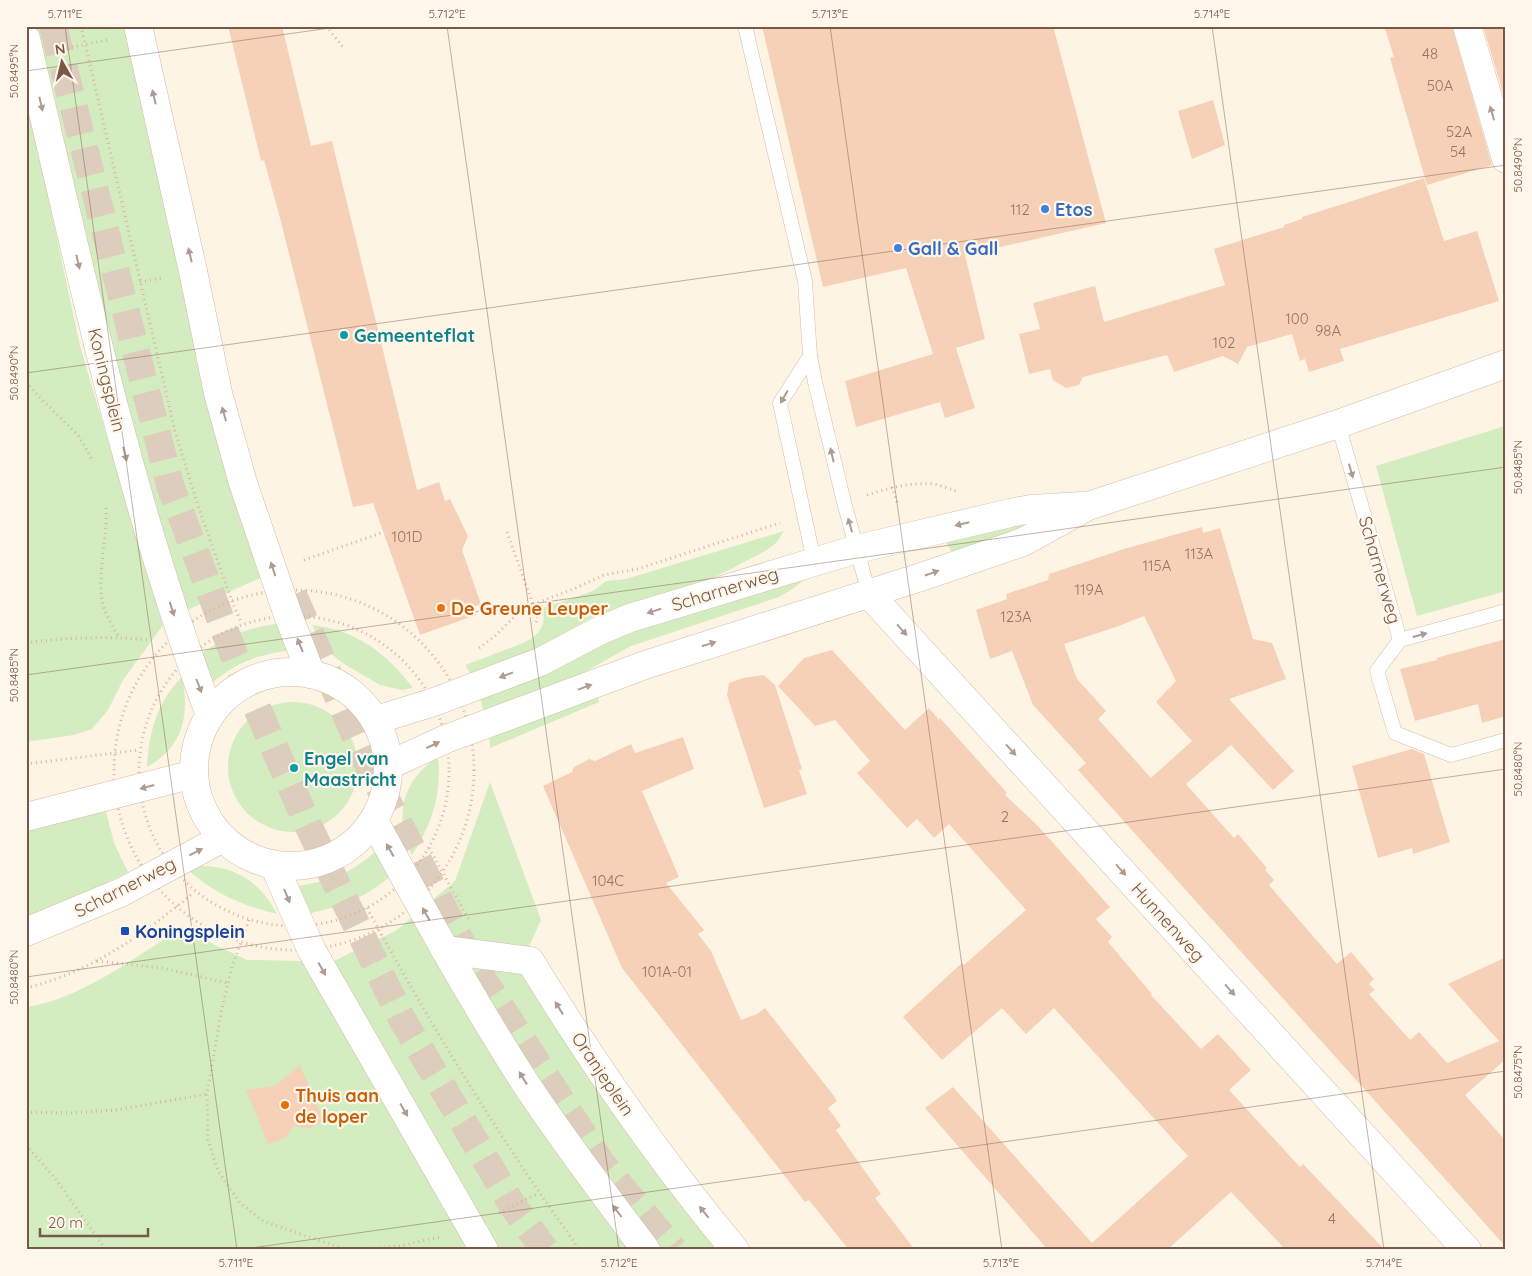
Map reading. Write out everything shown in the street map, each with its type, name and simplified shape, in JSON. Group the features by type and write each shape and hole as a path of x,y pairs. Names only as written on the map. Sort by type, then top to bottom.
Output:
{"street":[{"path":"1467,26 1506,159"},
{"path":"139,29 218,393 244,483 311,674"},
{"name":"Koningsplein","path":"28,48 127,461 180,653 210,715"},
{"name":"Scharnerweg","path":"389,765 446,739 476,741 645,665 869,594 1023,542 1088,506 1504,370"},
{"name":"Scharnerweg","path":"376,720 434,702 540,662 599,631 630,618 814,561 1010,513 1030,509 1088,506"},
{"name":"Hunnenweg","path":"869,594 1467,1250"},
{"path":"282,672 311,674 327,678 342,685 366,706 376,720 383,734 387,749 389,765 386,794 374,821 364,834 352,846 338,855 307,865 274,865 246,856 213,828 199,802 194,762 199,737 210,715 229,694 254,679 282,672"},
{"path":"26,816 194,774"},
{"path":"374,821 445,950 524,1081 580,1163 646,1250"},
{"name":"Scharnerweg","path":"26,932 105,900 223,838"},
{"path":"274,865 306,938 478,1238"},
{"name":"Oranjeplein","path":"445,950 530,961 563,1015 629,1114 675,1176 735,1250"}],"lane":[{"path":"745,26 805,281 810,356 844,502 869,594"},
{"path":"810,356 780,403 814,561"},
{"name":"Scharnerweg","path":"1338,424 1400,640 1506,612"},
{"path":"1400,640 1377,671 1395,734 1451,755 1506,740"}],"path":[{"path":"80,26 175,431 199,509 242,624"},
{"path":"326,26 343,47"},
{"path":"28,48 85,44 139,29"},
{"path":"26,382 78,435 95,465"},
{"path":"865,496 892,487 913,484"},
{"path":"106,503 107,521 102,569 102,596 107,615 119,637"},
{"path":"479,648 514,618 534,604 578,587 604,574 637,569 803,515"},
{"path":"127,792 138,769 139,750 149,712 180,653 242,624 266,618 281,593 384,532"},
{"path":"508,532 534,604"},
{"path":"233,604 267,592 316,594 348,598 370,607 394,622 444,660 462,692"},
{"path":"281,593 312,616 354,627 369,635 393,651 415,672"},
{"path":"26,643 54,639 119,637 154,641"},
{"path":"159,643 180,653"},
{"path":"26,764 139,750"},
{"path":"112,753 127,792 127,838 147,879 174,909 217,934 264,949 306,938 328,923 350,916 367,908 390,893 411,888 444,871 466,818 479,763"},
{"path":"127,792 142,807 148,827 157,846 170,865 181,879 195,891 226,911 249,920 306,938 343,940 377,926 411,888 437,832 445,808 449,775"},
{"path":"430,848 488,956"},
{"name":"Scharnerweg","path":"26,988 65,976 116,950 174,909 195,891"},
{"path":"367,908 400,969 485,1110 539,1193 580,1250"},
{"path":"249,920 228,983 207,1094 208,1140 218,1171 240,1203 263,1221 348,1250 398,1246 451,1235 478,1238 539,1193"},
{"path":"96,961 162,968 228,983"},
{"path":"26,1112 69,1113 116,1110 207,1094"},
{"path":"26,1146 55,1178 106,1250"}],"green space":[{"path":"35,26 127,26 265,576 185,611 137,469"},
{"path":"26,94 80,346 163,625 123,680 108,710 92,729 74,735 26,742"},
{"path":"1505,426 1506,591 1417,616 1376,466"},
{"path":"1023,521 1029,523 1029,529 952,553 945,540"},
{"path":"784,531 777,542 767,550 714,577 591,618 532,652 471,675 465,665 526,642 542,626 544,618 543,608 593,591 606,581 626,579"},
{"path":"805,579 779,597 631,646 578,676 484,712 479,696 603,637"},
{"path":"281,623 290,650 248,660 230,669 212,683 201,654 239,633"},
{"path":"312,625 343,632 370,646 393,665 413,688 402,690 380,685 344,664 325,649"},
{"path":"182,677 185,704 181,729 169,750 147,767 152,730 156,718 167,696"},
{"path":"597,692 599,702 490,748 489,732"},
{"path":"293,702 306,703 318,707 339,721 353,742 357,754 357,780 353,792 339,813 318,827 306,831 293,832 280,831 268,827 247,813 233,792 229,780 228,767 229,754 233,742 247,721 268,707 280,703"},
{"path":"438,757 437,796 434,808 425,832 412,855 403,827 404,800 416,777"},
{"path":"490,782 541,920 526,953 723,1250 500,1250 334,961 397,930 455,881"},
{"path":"106,811 114,843 128,872 72,900 26,917 26,829"},
{"path":"378,849 391,876 354,900 311,913 299,886 342,874"},
{"path":"201,866 225,869 246,878 263,893 277,914 240,903 218,892 187,869"},
{"path":"183,927 247,960 304,961 471,1250 26,1250 26,1007 46,1003 88,986 128,963"}],"building":[{"name":"Gemeenteflat","path":"228,26 282,26 311,146 332,141 417,490 439,482 445,501 450,499 468,536 462,550 481,604 474,607 476,615 420,635 373,503 353,507 280,218 264,160 261,161"},
{"path":"762,26 1053,26 1106,223 965,255 985,339 956,348 975,408 945,418 940,402 856,427 845,381 933,354 906,268 823,287"},
{"path":"1384,26 1452,26 1492,165 1427,185 1390,58 1394,57"},
{"path":"1483,26 1506,26 1506,103"},
{"path":"1213,100 1225,145 1192,159 1178,111"},
{"path":"1424,178 1444,241 1477,231 1499,301 1340,349 1344,361 1309,372 1305,359 1300,361 1292,334 1247,347 1238,364 1223,356 1174,372 1167,355 1083,377 1079,385 1066,388 1053,380 1050,369 1029,374 1019,334 1040,329 1033,303 1095,286 1104,322 1225,285 1214,249 1284,227 1284,225 1302,219 1302,217"},
{"path":"1202,527 1203,533 1220,528 1253,639 1272,643 1286,679 1229,699 1294,771 1273,790 1231,745 1186,784 1234,838 1238,834 1267,868 1265,870 1274,880 1269,885 1337,964 1351,952 1374,979 1369,984 1375,990 1369,994 1410,1040 1419,1032 1447,1063 1499,1041 1448,984 1506,957 1506,1059 1465,1095 1506,1141 1506,1247 1078,770 1086,763 1033,705 1012,651 990,659 976,610 1007,599 1006,594 1048,580 1049,574 1124,549","holes":["1144,616 1176,681 1156,702 1192,741 1151,778 1098,719 1106,711 1077,679 1064,644"]},
{"path":"1506,639 1506,716 1482,723 1478,704 1415,721 1400,669"},
{"path":"832,650 905,730 929,708 939,720 940,718 1007,793 1005,795 1038,826 1110,907 1096,919 1112,937 1108,942 1151,995 1201,1049 1218,1034 1251,1070 1229,1090 1300,1167 1303,1164 1385,1250 1286,1250 1231,1192 1167,1250 1048,1250 925,1108 953,1087 1092,1243 1188,1156 1054,1008 1026,1034 1002,1008 942,1060 903,1017 962,963 964,965 1026,910 949,824 934,838 917,819 907,828 857,773 870,761 835,720 815,726 778,686 804,658"},
{"path":"764,675 775,685 802,769 799,770 807,794 764,808 727,695 729,683 743,678"},
{"path":"683,737 694,769 642,791 679,877 666,883 704,930 698,934 711,951 741,1020 757,1014 765,1008 834,1096 837,1101 828,1108 841,1126 836,1130 881,1194 875,1198 915,1250 849,1250 809,1200 805,1202 622,968 543,786 572,772 574,767 589,759 595,761 631,744 635,753"},
{"path":"1412,749 1424,754 1450,842 1413,854 1412,848 1378,858 1352,766"},
{"name":"Thuis aan de loper","path":"300,1065 324,1121 307,1129 294,1126 285,1138 268,1144 246,1090 275,1086"}],"tunnel":[{"path":"53,26 170,485 234,655 308,825 402,1019 513,1206 545,1250"},
{"path":"293,595 372,773 471,961 602,1164 674,1250"}],"place":[{"name":"Etos","path":"1045,209"},
{"name":"Gall & Gall","path":"898,248"},
{"name":"Gemeenteflat","path":"344,335"},
{"name":"De Greune Leuper","path":"441,608"},
{"name":"Engel van Maastricht","path":"294,768"},
{"name":"Koningsplein","path":"125,931"},
{"name":"Thuis aan de loper","path":"285,1105"}]}
